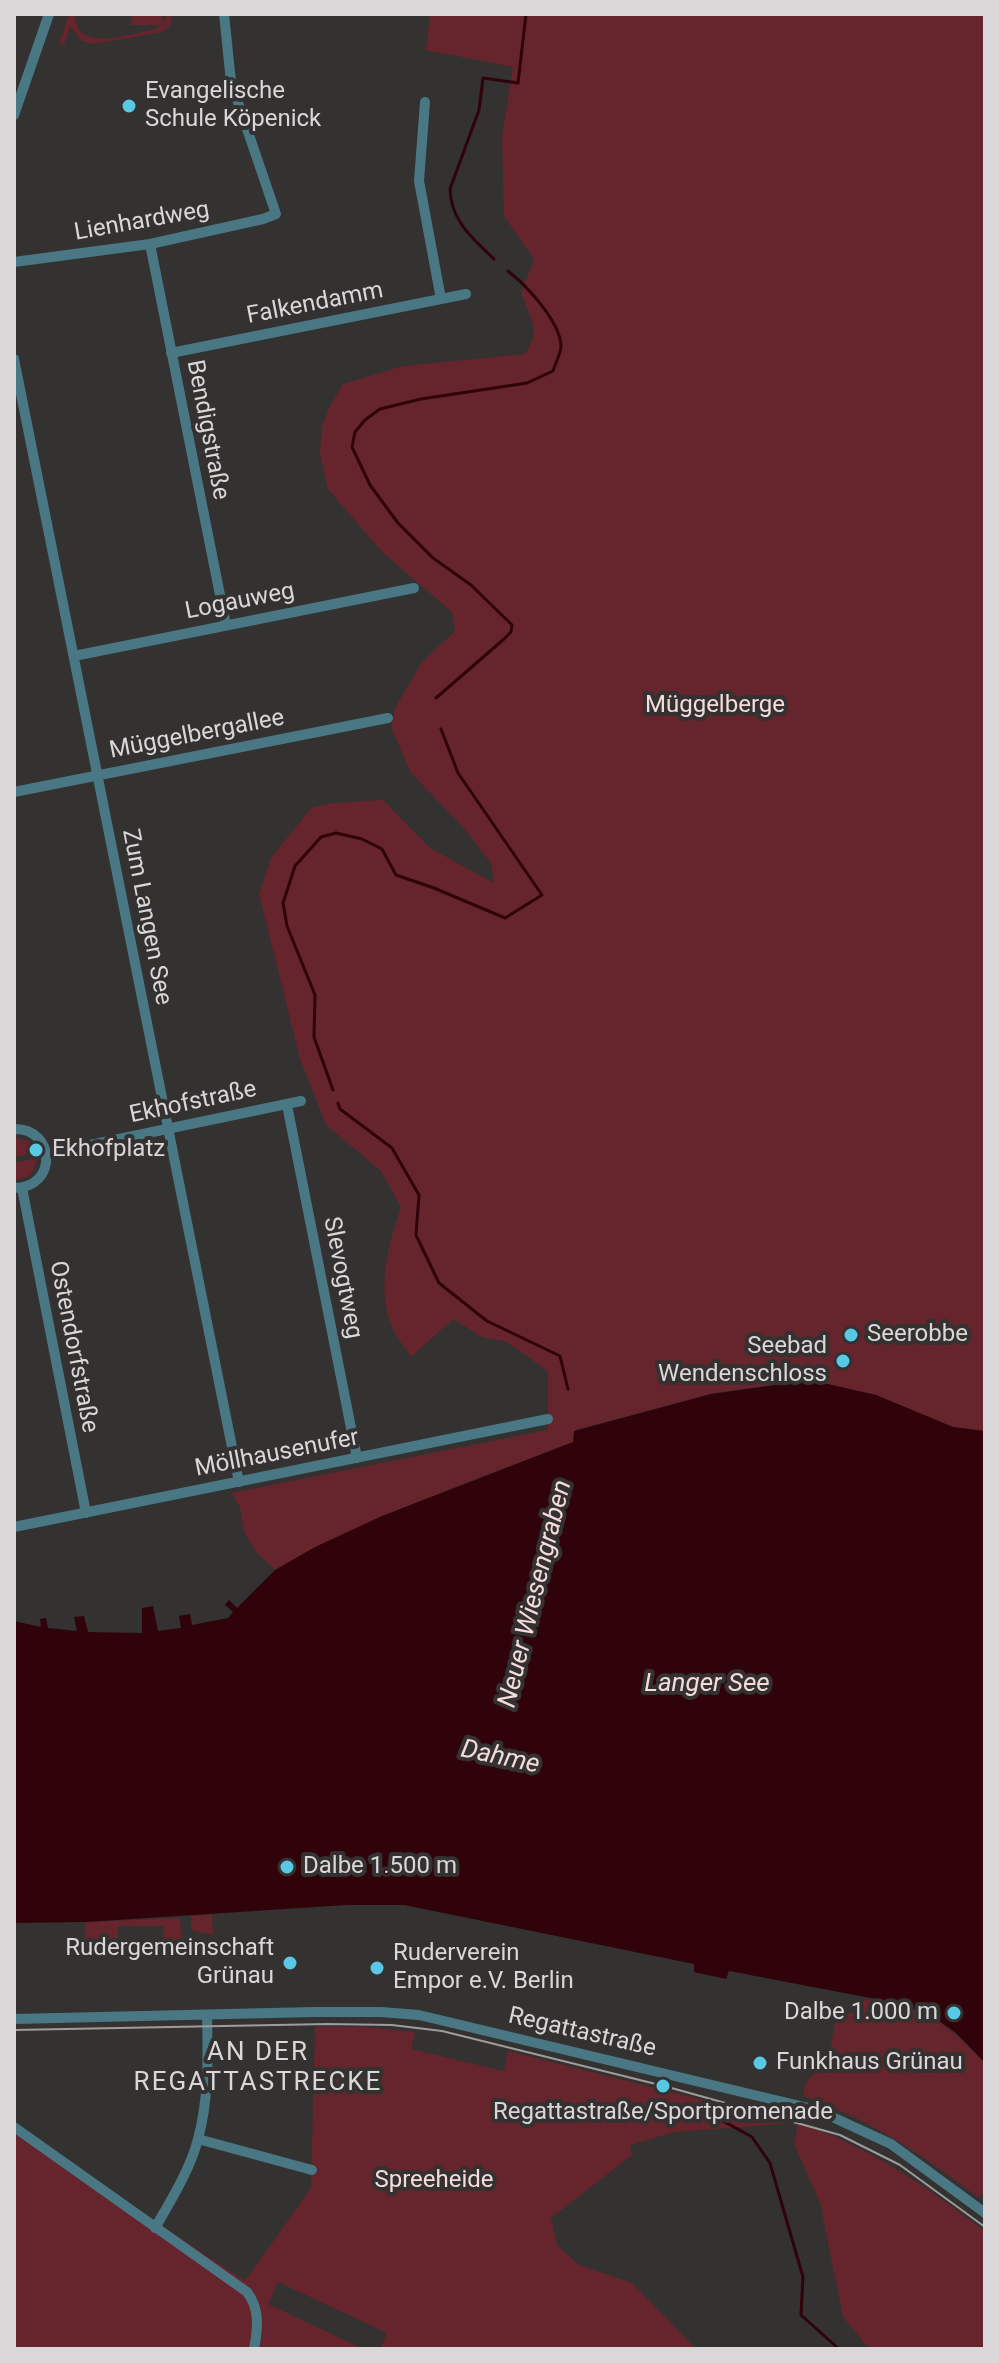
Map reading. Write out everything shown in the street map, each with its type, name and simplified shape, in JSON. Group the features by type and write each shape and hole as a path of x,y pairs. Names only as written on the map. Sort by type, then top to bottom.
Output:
{"street":[{"path":"14,115 49,14"},
{"name":"Lienhardweg","path":"14,262 150,244 276,214 231,82 224,14"},
{"path":"425,102 419,181 441,299"},
{"name":"Bendigstraße","path":"150,244 226,625"},
{"name":"Falkendamm","path":"171,353 466,294"},
{"name":"Zum Langen See","path":"14,359 239,1482"},
{"name":"Logauweg","path":"74,656 414,588"},
{"name":"Müggelbergallee","path":"14,792 388,718"},
{"name":"Ekhofstraße","path":"47,1154 301,1101"},
{"name":"Slevogtweg","path":"287,1105 357,1458"},
{"path":"14,1129 38,1137 47,1154 47,1163 38,1180 18,1188"},
{"name":"Ostendorfstraße","path":"18,1188 86,1513"},
{"name":"Möllhausenufer","path":"14,1527 548,1419"},
{"name":"Regattastraße","path":"14,2019 381,2012 419,2015 798,2105 845,2121 891,2144 985,2213"},
{"path":"155,2228 183,2178 198,2139 206,2092 207,2015"},
{"path":"14,2127 247,2292 257,2311 254,2349"},
{"path":"198,2139 312,2170"}],"green space":[{"path":"69,14 75,14 77,27 94,38 120,37 163,25 131,25 131,14 162,14 163,24 167,14 172,16 170,26 162,32 94,44 82,41 70,26 64,45 59,44"},
{"name":"Müggelberge","path":"430,14 985,14 985,1431 953,1427 876,1395 810,1380 714,1393 575,1430 573,1442 384,1516 275,1570 256,1552 244,1532 240,1507 231,1493 548,1430 548,1371 507,1342 482,1337 453,1319 411,1357 395,1333 387,1310 385,1281 388,1251 401,1207 381,1171 326,1125 300,1059 259,894 271,858 311,808 332,803 383,800 430,848 494,883 491,863 463,827 411,773 391,727 396,706 422,662 455,631 452,612 383,553 328,489 320,454 322,426 343,384 403,366 525,354 533,338 533,324 521,293 534,259 504,216 502,137 513,67 426,50"},
{"path":"14,1137 31,1142 38,1152 14,1157"},
{"path":"38,1158 31,1175 14,1181 14,1163"},
{"path":"212,1915 213,1935 191,1930 191,1916"},
{"path":"180,1918 182,1948 164,1948 163,1926 118,1926 117,1949 85,1944 87,1922"},
{"path":"865,1999 903,2006 932,2018 958,2036 985,2063 985,2191 979,2198 896,2140 852,2116 803,2096 806,2082 829,2057 835,2022 858,2009"},
{"name":"Spreeheide","path":"315,2027 365,2027 415,2032 411,2049 504,2071 508,2051 795,2123 675,2132 630,2145 632,2155 551,2218 557,2245 579,2265 632,2283 696,2349 380,2349 387,2333 278,2282 268,2304 363,2349 14,2349 14,2128 245,2281 311,2188"},
{"path":"798,2123 873,2156 985,2231 985,2349 872,2349 865,2344 843,2317 820,2203 794,2144"}],"water":[{"name":"Langer See","path":"810,1380 876,1395 953,1427 985,1431 985,2063 956,2033 929,2014 897,2003 729,1971 726,1979 694,1972 694,1964 404,1905 346,1905 86,1922 14,1923 14,1621 41,1627 40,1619 46,1618 48,1628 77,1631 74,1617 84,1616 88,1632 142,1633 142,1608 153,1606 158,1631 181,1628 179,1616 190,1614 192,1625 228,1618 233,1612 225,1605 229,1600 237,1608 275,1570 315,1547 382,1516 573,1442 574,1431 711,1394"}],"waterway":[{"path":"494,259 459,220 450,189 479,110 483,78 518,83 526,14"},
{"path":"436,698 504,639 511,632 512,625 471,585 433,558 398,523 370,485 352,447 355,432 380,409 421,399 527,383 553,371 561,346 555,326 532,294 508,271"},
{"path":"333,1090 314,1037 315,995 287,926 283,903 295,866 321,837 336,833 362,839 382,849 396,875 505,918 542,895 458,773 441,729"},
{"path":"338,1103 340,1109 392,1148 419,1195 416,1235 439,1283 487,1321 560,1356 568,1389"},
{"path":"714,2116 752,2137 770,2163 803,2277 801,2315 839,2349"}],"tram line":[{"path":"14,2030 328,2024 392,2025 442,2031 668,2087 840,2135 900,2165 985,2227"}],"place":[{"name":"Evangelische Schule Köpenick","path":"129,106"},
{"name":"Ekhofplatz","path":"36,1150"},
{"name":"Seerobbe","path":"851,1335"},
{"name":"Seebad Wendenschloss","path":"843,1361"},
{"name":"Dalbe 1.500 m","path":"287,1867"},
{"name":"Rudergemeinschaft Grünau","path":"290,1963"},
{"name":"Ruderverein Empor e.V. Berlin","path":"377,1968"},
{"name":"Dalbe 1.000 m","path":"954,2013"},
{"name":"Funkhaus Grünau","path":"760,2063"},
{"name":"Regattastraße/Sportpromenade","path":"663,2086"}],"district":[{"name":"AN DER REGATTASTRECKE","path":"258,2068"}],"water label":[{"name":"Neuer Wiesengraben","path":"536,1594"},
{"name":"Dahme","path":"500,1758"}]}
